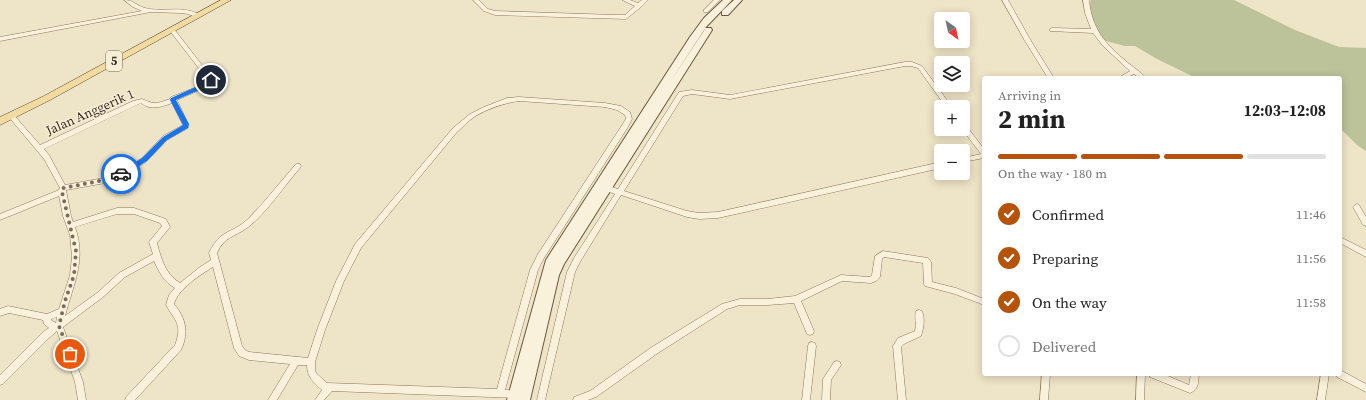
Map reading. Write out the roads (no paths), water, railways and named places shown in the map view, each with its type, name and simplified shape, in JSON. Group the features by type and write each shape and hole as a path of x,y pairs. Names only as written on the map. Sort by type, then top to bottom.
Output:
{"main road":[{"name":"5","path":"0,121 227,0"}],"street":[{"path":"127,0 130,3 149,11 190,12 198,16"},
{"path":"476,0 482,7 490,12 553,16 626,17 645,0"},
{"path":"625,0 639,6"},
{"path":"706,11 717,0"},
{"path":"500,393 534,270 540,256 626,125 629,119 628,114 619,108 598,104 519,99 509,100 486,109 472,116 455,130 358,246 340,281 321,330 311,362 311,370 319,383 329,388 500,393 514,397 525,397 554,275 559,262 701,27 728,0"},
{"path":"514,397 547,271 702,38 713,24 738,0"},
{"path":"1005,0 1013,16 1050,76"},
{"path":"1086,0 1088,19 1094,31 1102,42 1141,76"},
{"path":"0,39 149,11"},
{"name":"Jalan Anggerik 1","path":"39,148 135,103 142,101 148,106 153,106 172,101 209,84 211,80 172,30"},
{"path":"1052,30 1094,31"},
{"path":"541,400 571,272 677,98 684,92 697,92 715,97 730,97 905,64 912,64 920,67 944,100"},
{"path":"1125,76 1135,71"},
{"path":"0,217 63,190 110,179 122,174 144,160 165,138 186,125 172,101"},
{"path":"11,116 47,157 63,190 76,251 76,267 58,327 79,382 82,400"},
{"path":"970,136 982,152"},
{"path":"970,158 982,155"},
{"path":"298,166 249,223 221,239 216,245 214,253 234,334 238,348 242,353 249,356 311,362"},
{"path":"603,187 687,214 699,216 718,215 934,167"},
{"path":"1357,207 1366,222"},
{"path":"70,226 117,211 134,211 163,221 166,227 153,242 156,256 165,276 171,282 180,287"},
{"path":"1343,241 1366,254"},
{"path":"579,400 593,394 655,350 725,306 740,302 768,302 796,299 841,278 874,278 876,276 878,258 882,254 925,260 927,262 928,284 956,291 982,301"},
{"path":"0,381 40,341 100,295 122,275 156,256"},
{"path":"129,400 178,347 181,341 182,324 179,315 170,305 172,297 180,287 203,269 215,262"},
{"path":"796,299 810,330"},
{"path":"0,313 8,309 47,317 63,310"},
{"path":"902,400 896,346 901,341 918,333 920,327 919,313"},
{"path":"47,317 47,322 58,327"},
{"path":"806,400 812,346"},
{"path":"272,400 296,361"},
{"path":"826,400 827,379 837,365"},
{"path":"1342,375 1366,388"},
{"path":"1044,400 1046,376"},
{"path":"1140,400 1141,376"},
{"path":"1158,376 1190,389 1194,386 1195,376"},
{"path":"1322,400 1325,376"},
{"path":"319,400 329,388"}]}
